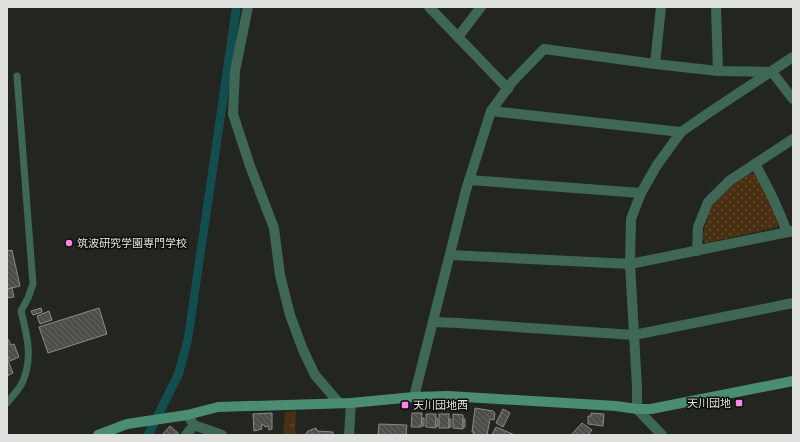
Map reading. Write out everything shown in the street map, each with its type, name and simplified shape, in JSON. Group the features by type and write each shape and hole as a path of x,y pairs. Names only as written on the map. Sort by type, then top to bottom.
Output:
{"street":[{"path":"248,7 235,71 233,114 250,166 274,228 280,275 290,315 303,350 315,375 339,403"},
{"path":"429,7 508,89"},
{"path":"458,37 481,7"},
{"path":"655,64 661,7"},
{"path":"716,7 718,71"},
{"path":"414,397 469,180 491,111 508,89 512,81 544,49 718,71 772,72"},
{"path":"662,435 637,410 630,264 631,219 641,193 657,165 681,132 793,58"},
{"path":"772,72 793,99"},
{"path":"491,111 681,132"},
{"path":"697,251 698,228 708,202 729,181 793,139"},
{"path":"450,255 630,264 790,231 769,188 755,164"},
{"path":"469,180 641,193"},
{"path":"434,322 458,322 634,335 793,303"},
{"path":"98,435 127,424 187,415 218,407 339,403 448,396 616,406 637,410 651,409 793,381"},
{"path":"349,435 351,402"},
{"path":"187,415 194,425 222,435"},
{"path":"186,435 194,425"}],"lane":[{"path":"7,403 23,382 28,366 28,340 21,311 33,284 17,76"}],"green space":[{"path":"755,173 780,221 777,227 706,243 702,238 711,206 725,190 741,177"},
{"path":"296,411 295,433 304,435 283,435 285,412"}],"water":[{"path":"232,7 241,7 192,340 183,375 153,435 143,435 174,373 184,337"}],"building":[{"path":"12,250 20,286 7,289 7,251"},
{"path":"12,288 14,297 7,298 7,289"},
{"path":"41,308 42,312 33,315 31,311"},
{"path":"99,308 107,334 48,353 39,327"},
{"path":"49,311 52,320 40,324 37,316"},
{"path":"7,339 11,345 14,344 19,357 10,361 7,355"},
{"path":"7,358 13,373 7,376"},
{"path":"475,408 493,411 495,413 494,420 490,419 487,435 473,435 474,432 472,432"},
{"path":"503,409 510,413 503,427 496,423"},
{"path":"272,413 272,429 269,430 268,426 265,427 264,425 261,425 262,429 254,431 253,414"},
{"path":"412,413 422,413 421,427 411,427"},
{"path":"591,413 604,414 603,426 588,424 588,416 591,416"},
{"path":"426,414 436,414 436,428 426,427"},
{"path":"439,414 449,414 449,428 439,428"},
{"path":"453,414 463,415 463,429 453,428"},
{"path":"422,418 424,418 424,426 422,426"},
{"path":"436,418 438,419 438,426 435,426"},
{"path":"449,419 451,419 451,427 449,427"},
{"path":"463,419 465,419 465,427 463,427"},
{"path":"582,423 592,430 588,435 571,435"},
{"path":"379,424 407,425 406,433 408,435 378,435"},
{"path":"170,426 178,433 177,435 162,435"},
{"path":"496,427 515,435 492,435"},
{"path":"316,428 317,431 333,432 333,435 305,435 308,431"}],"place":[{"name":"筑波研究学園専門学校","path":"69,243"},
{"name":"天川団地","path":"739,403"},
{"name":"天川団地西","path":"405,405"}]}
